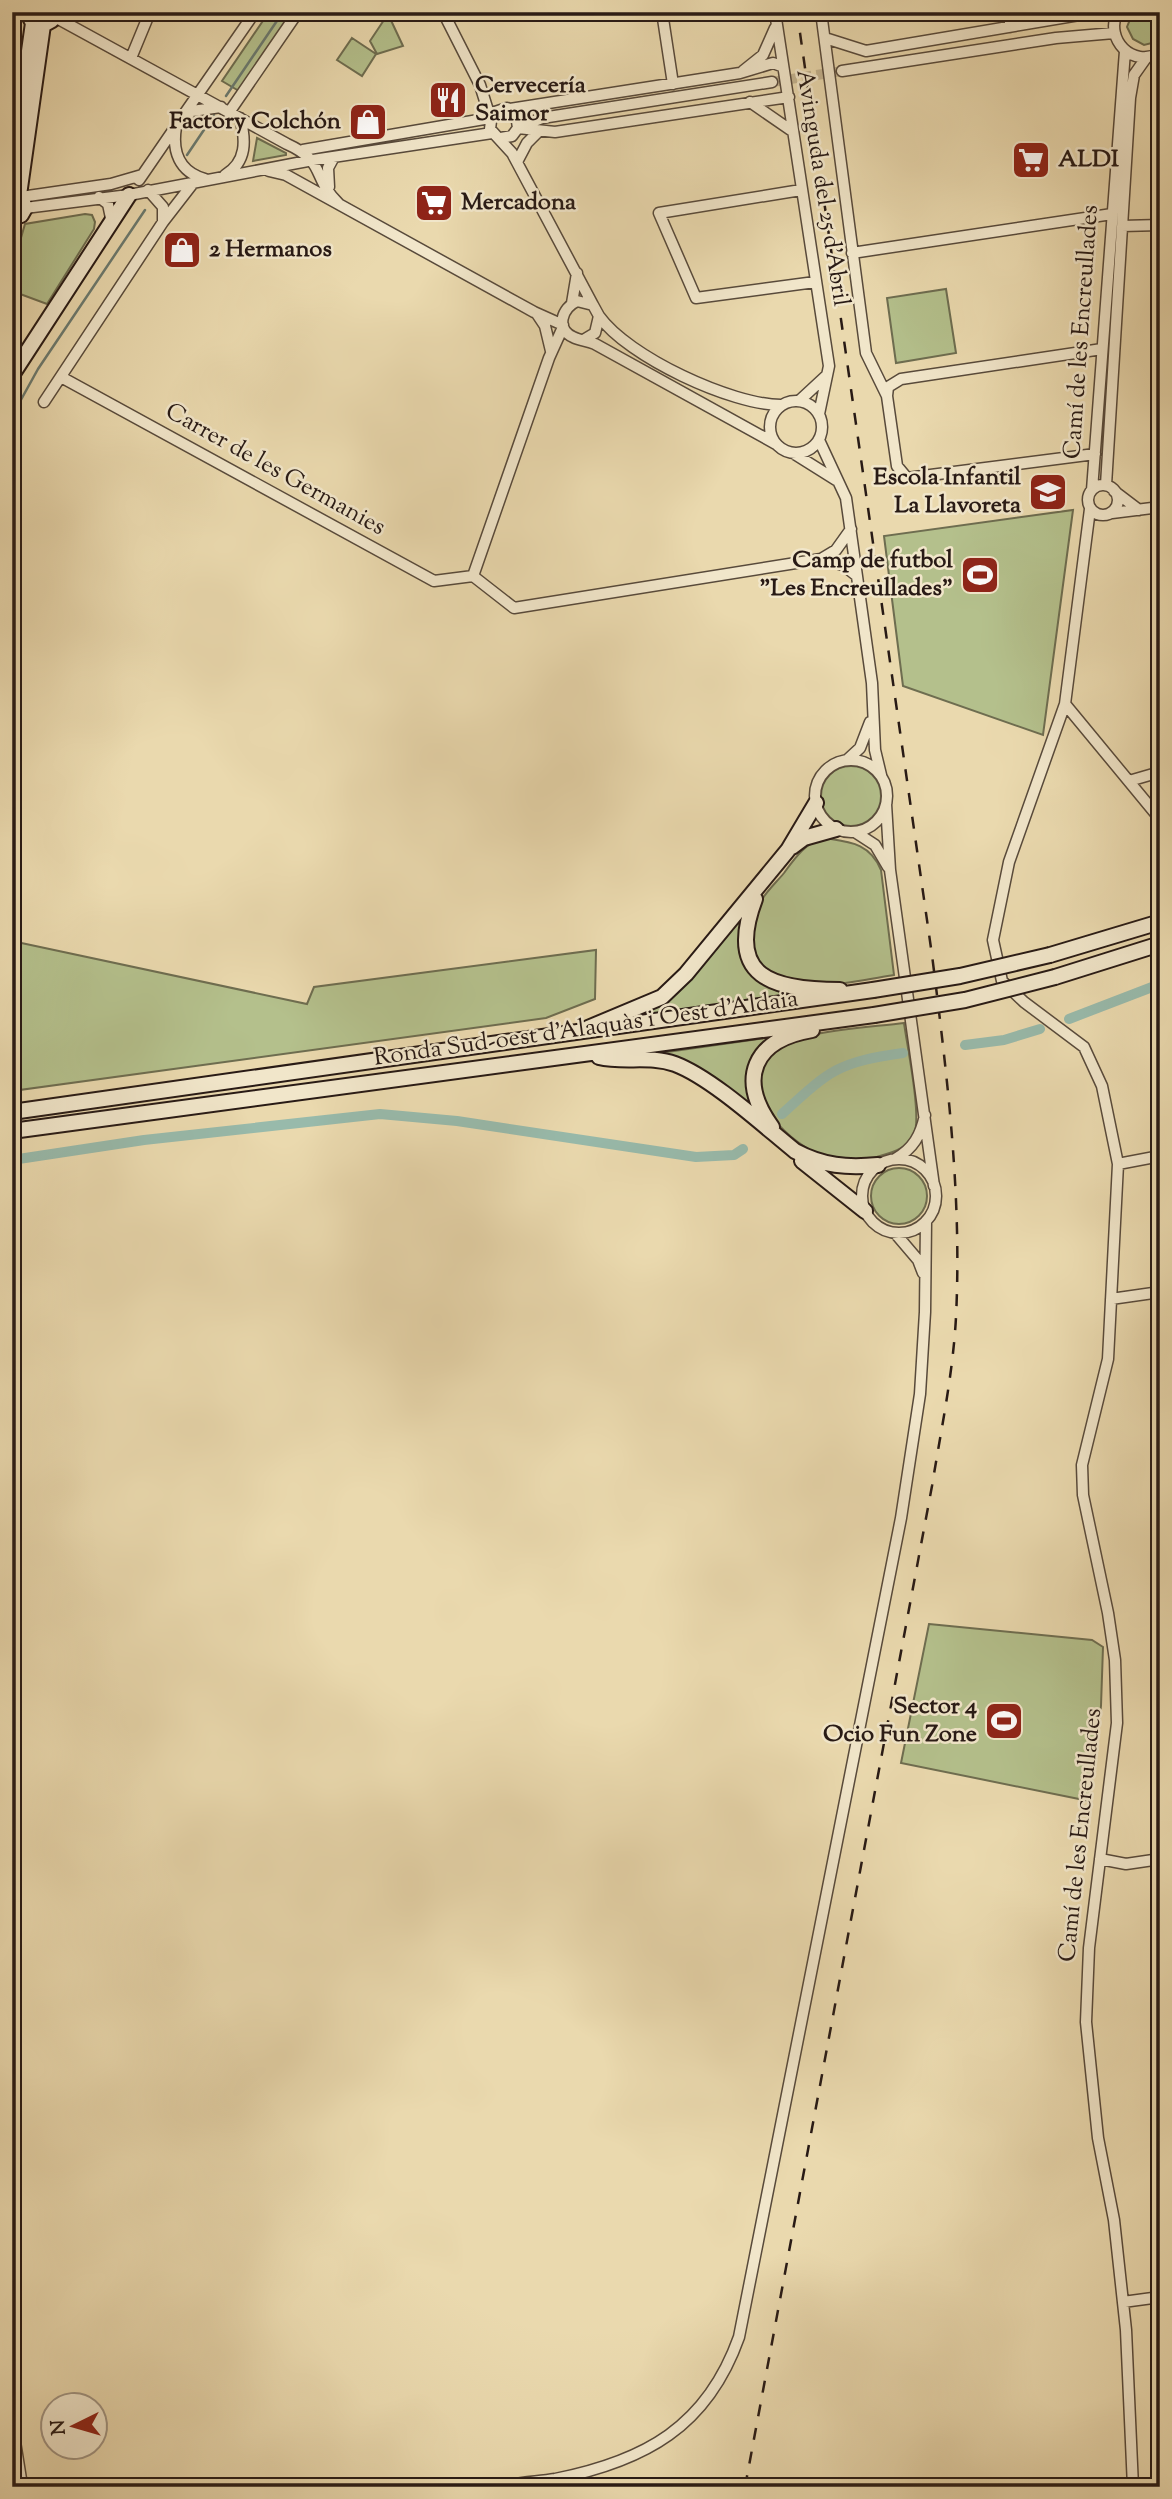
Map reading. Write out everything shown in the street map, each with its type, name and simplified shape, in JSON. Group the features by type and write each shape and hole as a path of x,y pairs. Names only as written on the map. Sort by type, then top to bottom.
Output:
{"main road":[{"path":"12,170 42,18"},
{"path":"12,218 21,215 19,199 42,18"},
{"path":"12,375 129,195"},
{"path":"12,360 48,318"},
{"path":"578,1034 593,1024 626,1014 662,997 686,974 760,887 788,850 816,803"},
{"path":"788,850 804,838 836,829"},
{"path":"760,887 744,935 750,960 762,976 788,989 873,990"},
{"name":"Ronda Sud-oest d'Alaquàs i Oest d'Aldaia","path":"12,1112 578,1034 960,976 1050,955 1160,922"},
{"name":"Ronda Sud-oest d'Alaquàs i Oest d'Aldaia","path":"12,1131 874,1015 965,1000 1055,977 1160,944"},
{"path":"781,1140 754,1098 753,1077 760,1057 775,1042 789,1035 855,1023 874,1015"},
{"path":"581,1053 605,1059 638,1057 675,1064 703,1080 781,1140 809,1167 865,1211"},
{"path":"795,1151 839,1167 878,1165"}],"street":[{"path":"131,58 150,12"},
{"path":"129,195 197,92 255,12"},
{"path":"205,179 192,174 175,154 178,123 192,111 225,109 298,12"},
{"path":"443,12 480,85 497,135 517,162 599,316 622,341 648,358 745,401 781,405 799,401 823,381 829,370"},
{"path":"662,12 673,84"},
{"name":"Avinguda del 25 d'Abril","path":"775,12 781,66 789,97 829,370 819,414"},
{"path":"821,12 866,353 887,396"},
{"path":"1010,12 1010,27"},
{"path":"825,38 866,51 1097,12"},
{"path":"1117,12 1114,33 1125,51 1146,58 1160,53"},
{"path":"42,18 131,58 303,150 313,160 325,188 335,201"},
{"path":"740,73 763,55 776,24"},
{"path":"842,71 1056,38 1114,33"},
{"name":"Camí de les Encreullades","path":"1092,490 1125,51"},
{"name":"Camí de les Encreullades","path":"1110,488 1122,226 1132,84 1146,58"},
{"path":"303,150 490,117 510,110 740,73 773,63 781,66"},
{"path":"19,199 129,195 313,160 497,135 517,130 542,118 772,82"},
{"path":"480,85 510,110 542,118"},
{"path":"517,130 555,132 789,97"},
{"path":"750,101 792,131"},
{"path":"510,110 517,130 517,162"},
{"path":"221,177 231,171 243,152 245,135 240,118"},
{"path":"517,162 527,144 539,131"},
{"path":"334,157 327,176 335,201"},
{"path":"261,170 286,175 335,201 793,453 839,482"},
{"path":"19,199 111,184 142,175"},
{"path":"44,402 163,222 194,182"},
{"path":"148,190 163,207 163,222"},
{"path":"801,190 659,213 696,298 816,282"},
{"path":"99,197 108,204 112,223"},
{"path":"852,253 1112,214"},
{"path":"1122,226 1160,225"},
{"path":"577,272 563,326 550,355 473,576 514,608 821,559 836,550 851,529"},
{"path":"535,313 568,307 583,301 593,306"},
{"path":"535,313 545,326 550,355"},
{"path":"550,355 595,333 599,316"},
{"path":"1095,454 907,478 897,466 887,396 888,387 901,379 1102,349"},
{"name":"Carrer de les Germanies","path":"61,377 434,581 473,576"},
{"path":"793,453 805,452 818,440 822,427 819,414 810,405 799,401"},
{"path":"776,444 770,423 781,405"},
{"path":"502,2487 553,2483 615,2463 665,2440 691,2418 715,2388 730,2361 739,2337 901,1518 920,1394 926,1221 935,1205 934,1186 926,1108 890,870 886,784 881,775 872,719 873,686 851,529 845,494 818,440"},
{"path":"1089,536 1117,505 1110,488"},
{"path":"1139,510 1110,488 1092,490 1088,498 1090,509 1097,514 1109,514 1139,510 1160,507"},
{"name":"Camí de les Encreullades","path":"1090,509 1089,536 1065,704 1009,862 993,940 1002,981 1024,1002 1084,1047 1102,1086 1118,1164 1108,1359 1082,1465 1083,1495 1115,1660 1117,1723 1089,1948 1086,2022 1096,2126 1114,2220 1122,2302 1133,2487"},
{"path":"821,559 843,565 857,576"},
{"path":"1065,704 1160,819"},
{"path":"872,719 864,741 847,760 826,770 816,791 816,803 827,823 836,829 855,832 875,845 890,870"},
{"path":"847,760 866,763 881,775"},
{"path":"1129,781 1160,772"},
{"path":"855,832 875,823 887,804"},
{"path":"926,1108 919,1136 911,1147 894,1159 878,1165 865,1181 862,1201 865,1211 877,1226 895,1233 907,1232 926,1221"},
{"path":"1118,1164 1160,1156"},
{"path":"894,1159 919,1165 934,1186"},
{"path":"895,1233 918,1260 925,1283"},
{"path":"1111,1299 1160,1292"},
{"path":"1100,1859 1126,1864 1160,1859"},
{"path":"1122,2302 1160,2297"},
{"path":"12,2423 21,2479"}],"green space":[{"path":"269,12 294,12 239,91 222,81"},
{"path":"1133,12 1160,12 1160,41 1144,45 1133,39 1127,27"},
{"path":"388,14 403,46 377,54 370,41"},
{"path":"352,38 376,54 362,76 337,60"},
{"path":"257,138 286,153 286,155 253,161"},
{"path":"92,215 94,229 47,304 12,291 12,269 25,224"},
{"path":"946,289 956,353 896,363 887,298"},
{"path":"1073,510 1043,735 903,686 884,536"},
{"path":"851,766 868,771 876,779 881,796 876,813 868,821 851,826 834,821 826,813 821,796 826,779 834,771"},
{"path":"824,838 858,845 871,854 881,870 894,975 840,984 798,984 774,977 758,962 754,952 753,930 760,903 801,851"},
{"path":"743,915 741,942 749,966 766,985 791,995 640,1016 663,1000"},
{"path":"12,941 307,1004 314,987 596,950 595,999 546,1018 12,1091"},
{"path":"904,1023 913,1081 916,1126 911,1139 904,1146 866,1161 843,1163 813,1152 784,1131 764,1103 760,1088 763,1065 770,1054 797,1039 853,1028"},
{"path":"772,1037 751,1072 748,1090 755,1111 653,1054"},
{"path":"893,1168 905,1168 915,1172 923,1180 927,1196 923,1212 915,1220 905,1224 893,1224 883,1220 875,1212 871,1202 871,1190 875,1180 883,1172"},
{"name":"Sector 4 Ocio Fun Zone","path":"929,1624 1092,1640 1103,1647 1101,1706 1089,1801 901,1763"}],"waterway":[{"path":"226,96 283,12"},
{"path":"187,155 214,115"},
{"path":"12,416 38,369 145,210"},
{"path":"1069,1019 1160,984"},
{"path":"965,1045 1004,1040 1040,1029"},
{"path":"782,1114 836,1070 863,1060 903,1053"},
{"path":"12,1160 144,1140 380,1114 457,1121 696,1157 734,1155 743,1149"}],"tunnel":[{"path":"772,82 842,71"}],"railway":[{"path":"745,2487 932,1486 952,1360 957,1271 952,1135 932,955 797,12"}],"place":[{"name":"Cervecería Saimor","path":"448,100"},
{"name":"Factory Colchón","path":"368,122"},
{"name":"ALDI","path":"1031,160"},
{"name":"Mercadona","path":"434,203"},
{"name":"2 Hermanos","path":"182,250"},
{"name":"Escola Infantil La Llavoreta","path":"1048,492"},
{"name":"Camp de futbol \"Les Encreullades\"","path":"980,575"},
{"name":"Sector 4 Ocio Fun Zone","path":"1004,1721"}]}
